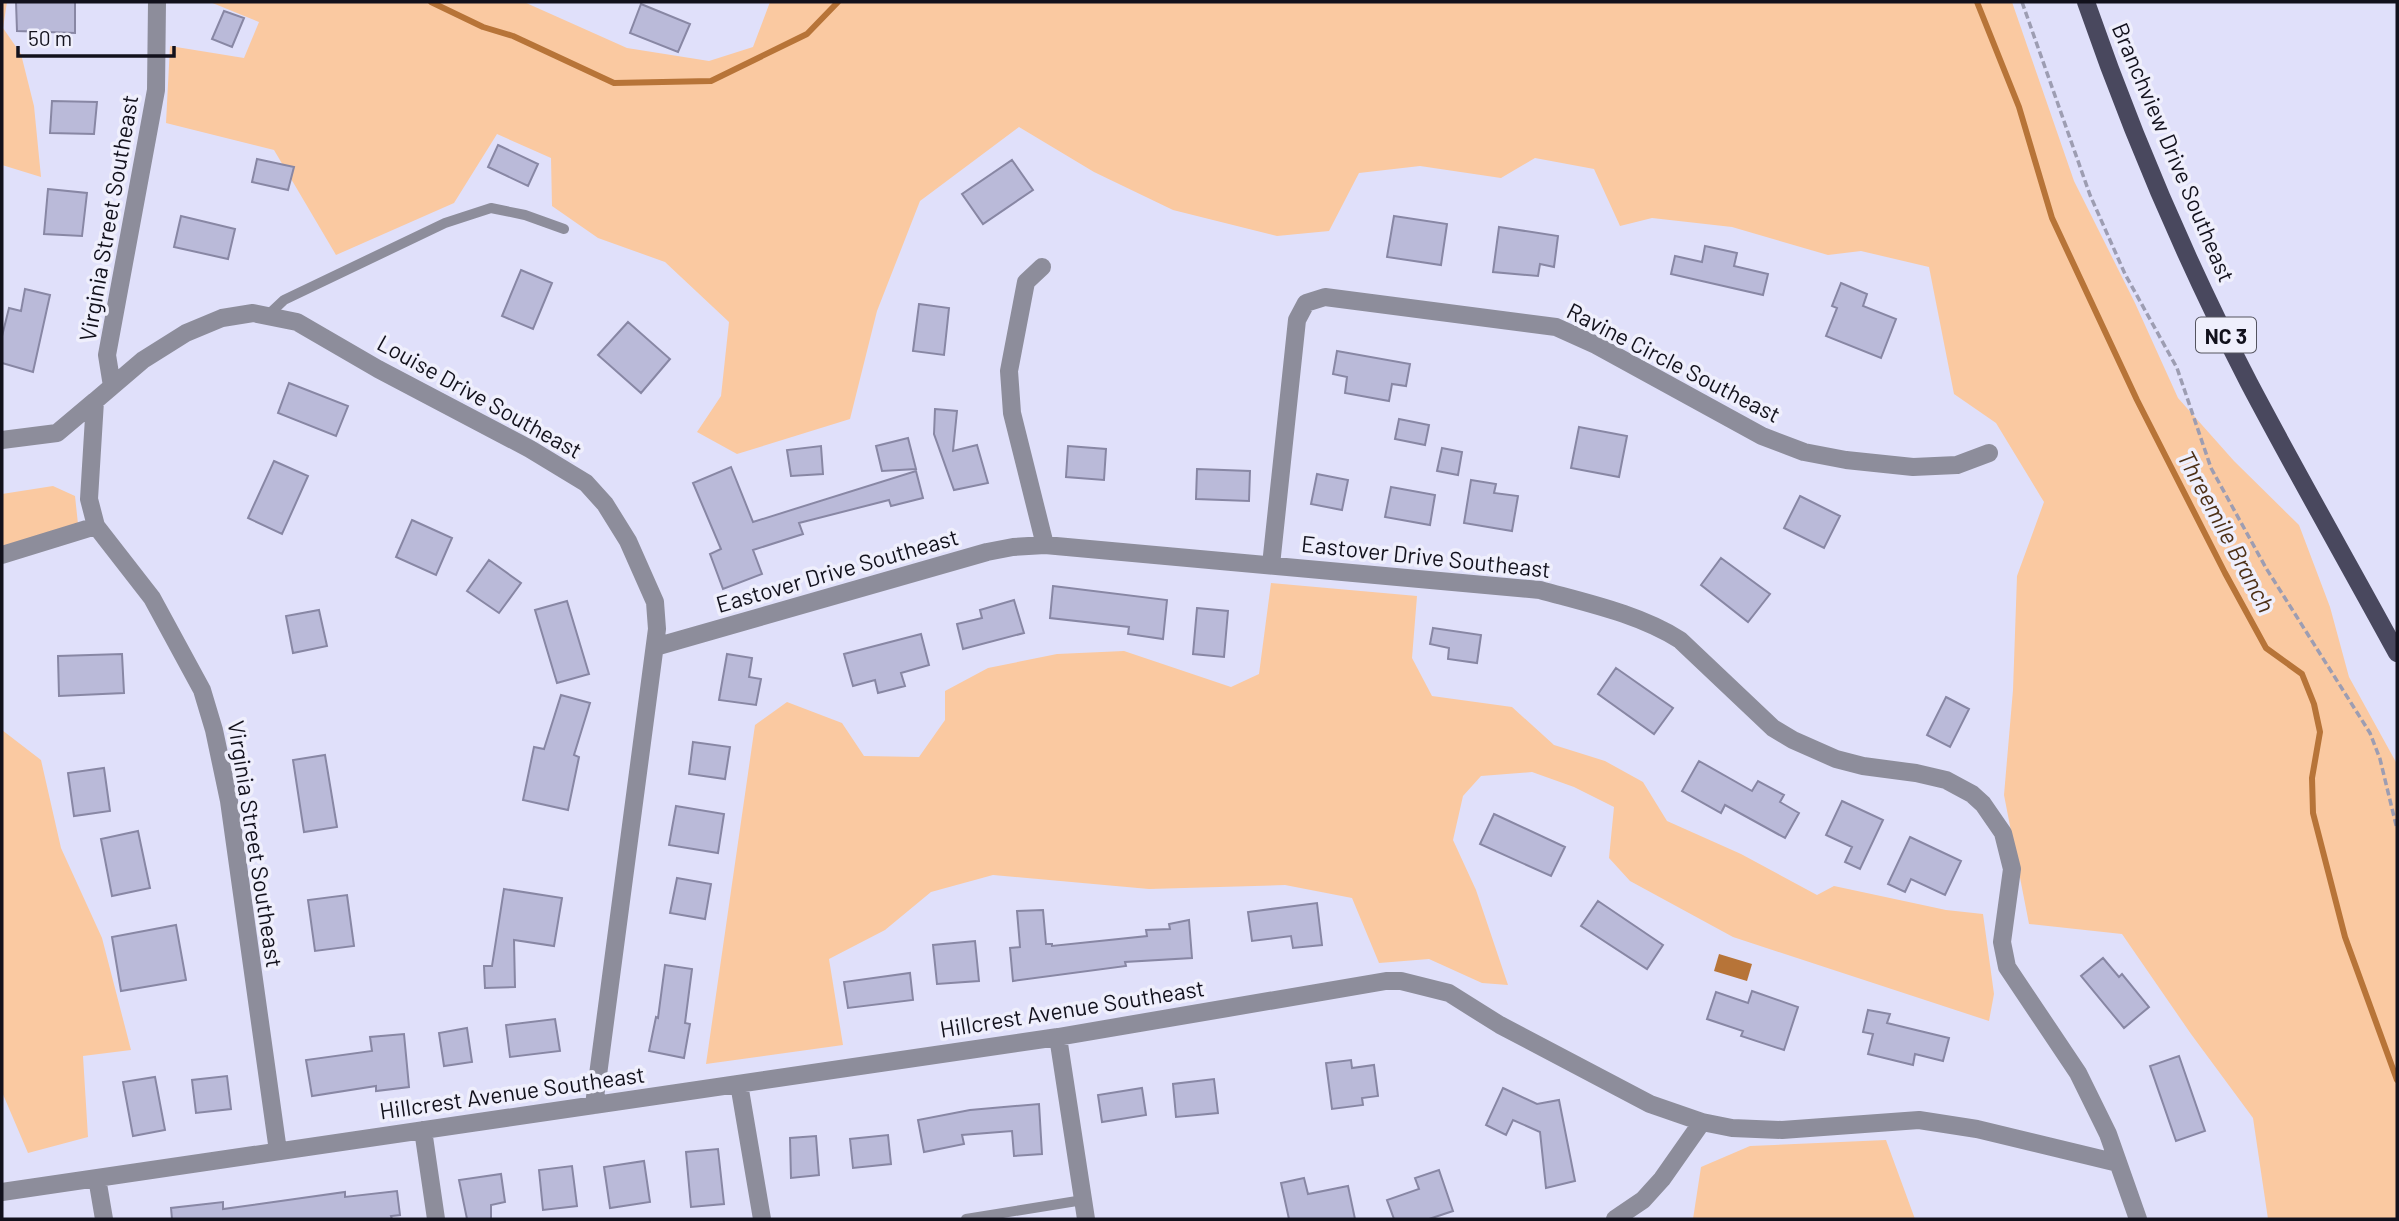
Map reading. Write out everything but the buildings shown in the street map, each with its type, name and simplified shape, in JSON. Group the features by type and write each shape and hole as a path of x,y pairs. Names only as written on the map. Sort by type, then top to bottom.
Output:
{"main road":[{"name":"Branchview Drive Southeast","path":"2086,2 2115,85 2199,280 2249,382 2397,653"}],"street":[{"name":"Virginia Street Southeast","path":"112,386 107,355 156,90 157,2"},
{"path":"1042,267 1026,282 1009,371 1012,413 1045,545"},
{"name":"Ravine Circle Southeast","path":"1271,565 1297,320 1306,303 1325,297 1556,327 1596,345 1762,436 1804,452 1846,460 1913,467 1957,465 1989,453"},
{"name":"Louise Drive Southeast","path":"112,386 143,360 186,333 222,318 253,313 297,322 378,369 530,449 586,483 605,504 628,541 647,580 655,602 657,629 594,1105"},
{"path":"2,440 57,433 112,386"},
{"name":"Virginia Street Southeast","path":"95,401 89,499 96,526 152,598 202,690 215,730 229,801 278,1151"},
{"path":"2,555 96,526"},
{"name":"Eastover Drive Southeast","path":"655,648 986,552 1045,545 1540,590 1599,606 1662,629 1680,640 1773,728 1793,740 1836,759 1946,780 1972,793 1983,804 2003,833 2012,869 2002,942 2007,967 2078,1073 2108,1134 2138,1219"},
{"name":"Hillcrest Avenue Southeast","path":"2,1192 1058,1037 1386,981 1401,981 1449,993 1500,1026 1650,1104 1702,1122 1732,1128 1782,1130 1919,1120 1977,1129 2118,1163"},
{"path":"1058,1037 1086,1219"},
{"path":"739,1084 762,1219"},
{"path":"1615,1219 1643,1200 1662,1179 1702,1122"},
{"path":"423,1130 436,1219"},
{"path":"97,1178 104,1219"}],"lane":[{"path":"267,316 284,300 445,223 491,208 525,215 564,229"},
{"path":"966,1219 1083,1200"}],"path":[{"path":"2022,2 2090,195 2125,274 2176,368 2211,468 2266,568 2370,733 2397,829"}],"shaded area":[{"path":"2,2 7,2 3,28 21,54 34,106 41,177 2,165"},
{"path":"210,2 524,2 627,48 709,61 753,47 770,2 2012,2 2074,181 2135,303 2178,398 2234,461 2299,525 2330,607 2349,677 2397,764 2397,1219 2268,1219 2253,1118 2122,934 2029,924 2004,795 2013,690 2017,576 2044,502 1996,423 1954,394 1929,267 1861,251 1828,255 1732,227 1652,218 1620,226 1594,169 1535,158 1501,178 1420,166 1359,173 1329,231 1277,236 1173,210 1094,172 1019,127 920,201 877,311 850,419 737,454 697,432 721,396 729,322 665,262 598,238 552,206 551,158 497,134 454,203 336,255 274,150 166,123 170,46 244,58 259,22"},
{"path":"53,486 75,496 78,524 2,547 2,494"},
{"path":"1271,583 1417,596 1412,658 1432,696 1512,707 1554,745 1605,761 1643,782 1667,821 1741,854 1817,895 1834,886 1946,910 1983,914 1994,994 1989,1021 1733,937 1630,881 1609,858 1614,807 1574,787 1532,772 1481,776 1463,796 1453,840 1476,890 1508,985 1482,983 1429,959 1379,963 1352,898 1285,885 1149,889 993,875 931,892 885,930 829,959 843,1045 706,1064 755,725 787,702 842,723 864,756 919,757 945,720 945,691 988,668 1057,654 1124,651 1231,687 1259,674"},
{"path":"2,730 41,760 61,848 102,938 131,1050 83,1056 88,1137 28,1153 2,1092"},
{"path":"1719,954 1752,964 1747,981 1714,971"},
{"path":"1886,1140 1915,1219 1693,1219 1701,1167 1750,1146"}],"waterway":[{"path":"431,2 614,83 711,81 807,34 838,2"},
{"name":"Threemile Branch","path":"1977,2 2019,107 2052,218 2137,400 2266,648 2302,674 2314,704 2320,732 2312,778 2313,813 2345,937 2397,1080"}]}
